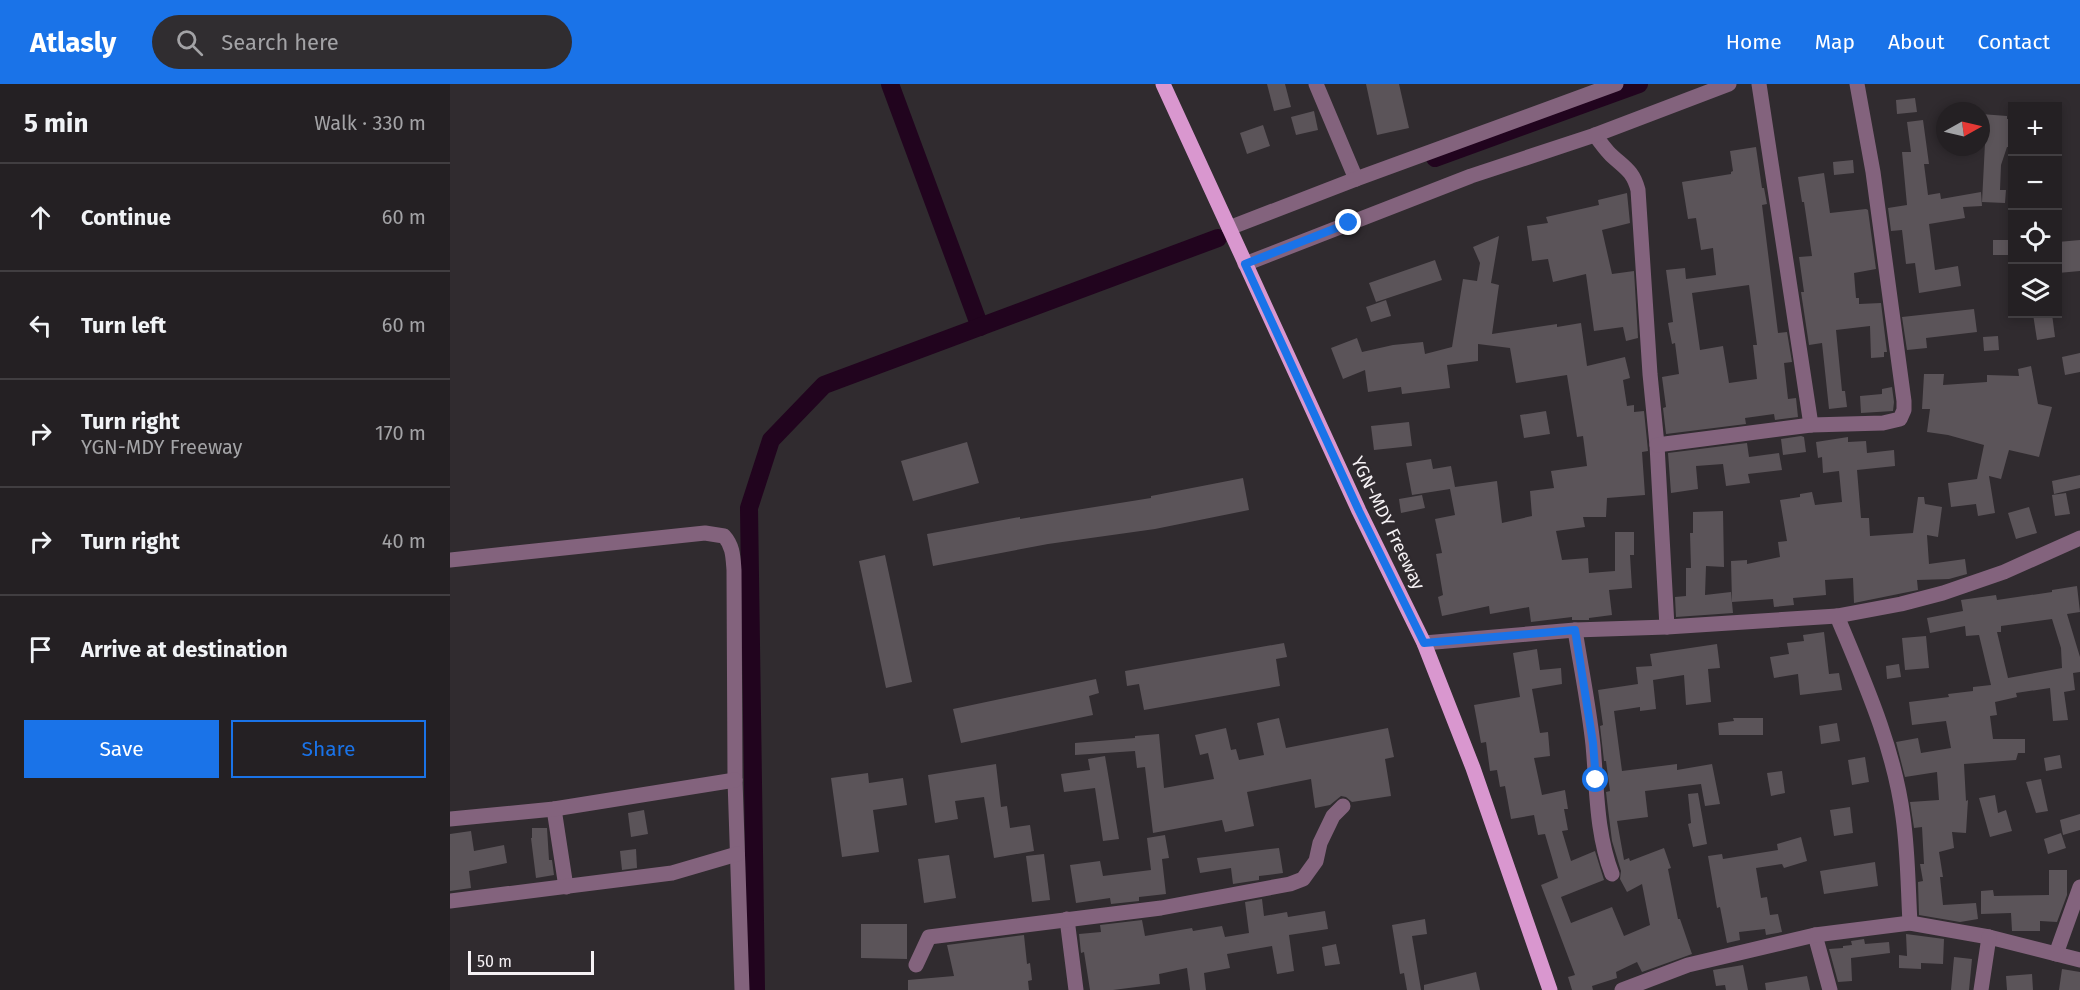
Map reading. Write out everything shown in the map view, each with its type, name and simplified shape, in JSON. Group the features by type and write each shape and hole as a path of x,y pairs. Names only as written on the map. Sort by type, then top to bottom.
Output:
{"main road":[{"name":"YGN-MDY Freeway","path":"1163,84 1359,511 1424,643 1473,768 1550,990"}],"street":[{"path":"1316,84 1356,178"},
{"path":"1229,228 1356,178 1616,84"},
{"path":"1245,264 1471,176 1595,135 1729,84"},
{"path":"1759,84 1811,425"},
{"path":"1657,446 1811,425 1883,423 1900,419 1904,410 1874,172 1857,84"},
{"path":"1595,135 1609,153 1635,177 1638,190 1657,446 1667,627"},
{"path":"450,560 705,533 724,536 729,542 733,551 734,570 735,780 742,990"},
{"path":"1424,643 1575,630 1667,627 1837,616 1901,604 1943,593 2004,572 2080,538"},
{"path":"1837,616 1876,710 1891,764 1903,817 1910,923"},
{"path":"1575,630 1593,743 1601,835 1612,874"},
{"path":"450,819 554,809 735,780"},
{"path":"916,965 929,937 1161,908 1290,884 1303,879 1316,861 1320,843 1333,816 1343,806"},
{"path":"554,809 566,887"},
{"path":"450,901 672,873 737,854"},
{"path":"2056,954 2080,887"},
{"path":"1066,919 1076,990"},
{"path":"1622,990 1688,965 1815,935 1910,923 1989,937 2080,960"},
{"path":"1815,935 1830,990"},
{"path":"1981,990 1989,937"}],"building":[{"path":"1267,84 1285,84 1291,107 1274,111"},
{"path":"1366,84 1399,84 1409,128 1377,135"},
{"path":"1915,98 1917,112 1897,114 1896,100"},
{"path":"1314,111 1318,130 1296,135 1291,117"},
{"path":"1990,115 2007,116 2008,147 2001,165 2000,190 2006,190 2005,203 1982,202 1984,156 1990,156"},
{"path":"1923,120 1929,164 1924,164 1928,195 1940,193 1941,199 1981,192 1982,206 1963,207 1965,218 1929,224 1935,270 1958,266 1961,286 1919,293 1915,263 1906,264 1902,230 1891,231 1888,208 1907,205 1902,152 1911,152 1907,122"},
{"path":"1263,125 1270,146 1247,154 1240,133"},
{"path":"1756,147 1762,188 1764,188 1767,204 1762,205 1778,333 1787,332 1792,362 1784,363 1788,399 1796,398 1798,417 1775,420 1774,414 1745,418 1746,424 1666,434 1663,408 1666,407 1662,377 1679,374 1675,343 1672,344 1668,323 1673,322 1666,270 1685,268 1686,279 1716,275 1713,248 1701,250 1696,218 1688,219 1682,182 1731,174 1733,171 1730,151","holes":["1749,285 1757,345 1753,345 1757,379 1729,383 1723,346 1700,350 1692,293"]},
{"path":"1853,160 1854,173 1834,175 1833,162"},
{"path":"1824,173 1830,213 1868,210 1876,269 1854,273 1856,298 1859,298 1859,304 1881,303 1887,352 1884,352 1884,357 1871,358 1870,326 1836,330 1842,391 1845,391 1847,407 1829,409 1822,343 1809,345 1801,292 1804,292 1799,257 1812,256 1798,177"},
{"path":"1627,193 1630,223 1602,230 1612,274 1634,271 1638,338 1626,341 1623,327 1594,331 1586,274 1553,282 1548,259 1532,261 1527,226 1548,223 1546,217 1599,205 1598,200"},
{"path":"1499,236 1491,283 1499,285 1492,334 1557,324 1557,327 1581,323 1587,366 1625,357 1630,378 1623,380 1627,406 1634,405 1634,412 1644,411 1648,451 1642,452 1645,495 1607,498 1606,517 1583,517 1585,527 1556,531 1562,560 1588,558 1589,573 1615,571 1615,532 1634,532 1634,555 1630,555 1632,588 1609,590 1612,615 1589,618 1589,620 1572,620 1572,617 1531,622 1529,607 1490,614 1489,606 1442,616 1438,597 1443,595 1436,554 1442,553 1435,519 1455,515 1450,489 1412,495 1406,463 1431,459 1433,469 1451,466 1455,487 1497,481 1502,523 1532,516 1530,491 1554,488 1551,471 1587,466 1583,436 1577,437 1567,375 1516,383 1510,348 1478,344 1478,361 1447,365 1450,388 1402,394 1401,387 1368,392 1365,370 1343,379 1331,348 1357,338 1362,352 1393,345 1423,342 1425,354 1452,347 1463,279 1477,281 1480,263 1473,247"},
{"path":"1993,240 2008,240 2008,255 1993,255"},
{"path":"2080,240 2080,271 2062,273 2062,242"},
{"path":"1435,260 1442,280 1376,302 1369,283"},
{"path":"1386,300 1391,316 1371,322 1366,307"},
{"path":"1974,309 1977,332 1926,338 1927,348 1907,350 1902,317"},
{"path":"2034,318 2053,318 2055,337 2037,340"},
{"path":"1998,336 1999,350 1984,351 1983,337"},
{"path":"2080,353 2080,372 2065,375 2062,357"},
{"path":"2031,366 2038,404 2052,407 2039,457 2009,450 2001,479 1989,476 1995,513 1978,516 1976,504 1951,507 1948,483 1977,479 1984,445 1927,432 1930,409 1922,409 1924,374 1944,374 1943,385 1987,382 1987,375 2019,376 2018,369"},
{"path":"1892,387 1893,411 1861,413 1860,396 1882,394 1882,389"},
{"path":"1546,411 1550,434 1524,438 1520,415"},
{"path":"1409,422 1412,446 1374,450 1371,426"},
{"path":"1804,437 1806,452 1783,455 1781,439"},
{"path":"1848,437 1848,442 1866,441 1867,453 1894,450 1895,466 1857,470 1861,518 1869,518 1870,536 1913,533 1918,497 1924,497 1925,504 1942,507 1938,537 1927,535 1929,564 1965,559 1967,574 1949,579 1917,580 1918,590 1854,603 1853,578 1825,580 1826,595 1793,598 1794,605 1774,607 1773,599 1732,602 1731,561 1747,560 1747,564 1780,557 1778,542 1787,541 1780,500 1800,497 1800,494 1812,492 1815,505 1842,502 1839,471 1823,473 1822,457 1818,458 1816,442"},
{"path":"967,442 979,483 913,501 901,461"},
{"path":"1747,443 1749,457 1779,453 1782,470 1748,474 1750,483 1726,486 1723,464 1696,466 1698,489 1671,493 1668,453"},
{"path":"2080,475 2080,488 2054,494 2052,481"},
{"path":"1243,478 1249,510 1155,529 1048,544 933,566 927,534 1020,517 1020,519 1151,498 1151,496"},
{"path":"2066,493 2070,514 2055,516 2052,495"},
{"path":"1422,495 1425,508 1401,513 1399,499"},
{"path":"2029,507 2037,533 2016,539 2008,513"},
{"path":"1723,511 1724,567 1706,566 1705,595 1731,592 1733,613 1676,617 1675,597 1686,596 1686,568 1691,568 1690,533 1693,533 1693,512"},
{"path":"885,555 912,682 886,688 859,561"},
{"path":"2077,586 2080,612 2067,614 2080,657 2080,672 2073,673 2075,690 2064,692 2068,720 2053,721 2050,688 2016,693 2017,697 1995,702 1997,715 1990,716 1993,739 2025,739 2025,753 2018,753 2016,760 1964,764 1966,801 1968,800 1966,833 1952,832 1954,848 1939,852 1943,877 1940,877 1943,905 1976,903 1978,919 1960,922 1919,915 1918,882 1923,881 1920,864 1924,864 1922,827 1914,828 1910,802 1939,800 1937,772 1905,777 1896,742 1918,738 1921,753 1951,748 1946,721 1912,725 1909,702 1949,697 1948,694 1973,691 1973,687 1991,685 1979,635 1966,636 1965,626 1930,633 1927,618 1963,611 1961,600 1996,595 1997,600 2052,592 2052,590","holes":["2052,619 2061,648 2062,668 2008,678 1997,632 2001,632 2001,626"]},
{"path":"1824,632 1829,674 1839,673 1842,690 1800,695 1798,674 1774,678 1770,657 1789,654 1787,643 1804,641 1803,635"},
{"path":"1926,636 1929,668 1905,670 1902,638"},
{"path":"1284,643 1287,657 1276,659 1280,686 1144,710 1139,684 1127,686 1125,671"},
{"path":"1717,644 1720,668 1708,669 1711,702 1686,705 1684,675 1653,680 1656,709 1640,711 1640,707 1614,711 1622,771 1677,764 1677,770 1712,764 1720,804 1705,806 1701,784 1645,791 1648,817 1617,821 1624,860 1629,858 1630,861 1664,848 1671,868 1668,869 1678,919 1680,919 1692,954 1642,972 1637,962 1616,972 1617,978 1592,986 1593,990 1572,990 1568,977 1575,975 1541,885 1558,878 1545,834 1538,835 1534,815 1511,819 1505,786 1500,787 1497,770 1490,771 1486,742 1481,743 1474,705 1520,697 1513,653 1537,649 1540,670 1561,668 1562,684 1532,689 1540,733 1548,732 1550,756 1534,758 1542,795 1565,790 1568,809 1564,809 1568,830 1562,831 1571,861 1595,851 1604,880 1561,897 1571,923 1612,907 1624,936 1650,925 1642,884 1627,892 1620,879 1621,871 1612,841 1606,792 1610,791 1606,761 1604,761 1600,726 1603,725 1598,690 1638,684 1636,667 1652,666 1650,654"},
{"path":"1899,664 1901,677 1887,679 1886,666"},
{"path":"1096,679 1099,693 1089,696 1093,715 961,743 953,709"},
{"path":"1279,718 1286,748 1388,728 1394,757 1385,759 1391,796 1352,802 1341,796 1330,805 1315,808 1311,779 1247,792 1254,826 1225,832 1222,820 1153,833 1145,767 1137,768 1135,751 1075,755 1075,743 1159,734 1164,788 1214,779 1208,753 1200,755 1195,735 1226,728 1231,750 1236,749 1239,760 1264,755 1257,723"},
{"path":"1733,718 1763,718 1763,735 1719,735 1718,723 1734,721"},
{"path":"1837,723 1840,741 1821,744 1819,726"},
{"path":"2060,755 2062,768 2046,771 2044,758"},
{"path":"1105,756 1119,839 1103,841 1095,788 1064,792 1061,774 1090,770 1088,759"},
{"path":"1865,757 1869,782 1852,785 1848,760"},
{"path":"996,764 1001,807 1007,806 1010,828 1030,825 1034,851 994,858 984,797 955,801 958,819 935,823 928,775"},
{"path":"1782,771 1785,793 1771,796 1767,773"},
{"path":"868,773 869,783 903,778 907,805 873,810 879,852 842,857 831,778"},
{"path":"2041,779 2048,811 2036,813 2026,782"},
{"path":"1698,793 1707,844 1693,847 1688,824 1691,823 1688,794"},
{"path":"1995,795 1998,813 2006,810 2012,831 1990,837 1979,798"},
{"path":"1850,807 1853,833 1834,836 1830,810"},
{"path":"644,810 648,834 631,837 628,813"},
{"path":"2080,814 2080,830 2063,835 2060,820"},
{"path":"532,828 547,828 549,860 552,860 554,875 536,878"},
{"path":"471,831 474,851 504,845 507,863 469,871 471,888 450,891 450,834"},
{"path":"2061,833 2066,848 2048,854 2044,839"},
{"path":"1165,835 1169,858 1162,859 1166,894 1139,897 1139,901 1111,904 1110,898 1076,903 1070,865 1100,861 1103,876 1151,870 1147,838"},
{"path":"1801,837 1807,861 1784,868 1782,864 1756,868 1761,898 1767,897 1770,915 1778,914 1782,932 1766,935 1765,929 1739,932 1740,940 1727,943 1720,907 1717,908 1708,856 1722,854 1723,859 1778,850 1777,844"},
{"path":"1279,848 1283,873 1259,876 1259,880 1233,884 1231,868 1200,873 1197,858"},
{"path":"636,849 637,868 622,870 620,851"},
{"path":"1044,854 1050,900 1032,902 1026,856"},
{"path":"949,855 956,898 924,903 918,859"},
{"path":"1875,862 1878,886 1824,894 1820,871"},
{"path":"2049,870 2067,870 2067,895 2057,922 2040,921 2040,931 2012,931 2011,913 1981,914 1981,891 1993,890 1994,896 2049,895"},
{"path":"1262,899 1264,916 1287,912 1288,917 1325,911 1328,929 1289,935 1294,971 1277,974 1272,946 1227,954 1230,968 1204,973 1206,990 1190,990 1187,968 1159,974 1160,984 1113,990 1090,990 1079,934 1101,932 1100,925 1142,920 1145,936 1192,928 1193,931 1222,926 1225,937 1249,933 1245,902"},
{"path":"1425,919 1427,934 1412,936 1421,990 1407,990 1404,973 1400,974 1392,925"},
{"path":"861,924 907,924 907,959 861,958"},
{"path":"1906,934 1944,939 1943,964 1921,963 1921,969 1899,968 1899,955 1907,956"},
{"path":"1024,935 1027,964 1030,963 1032,980 1028,981 1029,990 908,990 908,980 954,976 947,945"},
{"path":"1864,939 1865,944 1889,942 1890,953 1851,958 1852,981 1838,982 1829,949 1843,948 1843,946 1852,945 1851,941"},
{"path":"1336,944 1340,964 1325,966 1322,947"},
{"path":"1954,957 1972,959 1969,990 1951,990"},
{"path":"1743,965 1748,990 1726,990 1725,985 1716,986 1713,970"},
{"path":"2062,969 2080,972 2080,990 2059,990"},
{"path":"1476,972 1480,990 1424,990 1424,985"},
{"path":"2032,974 2033,990 2007,990 2006,976"},
{"path":"1807,976 1810,990 1766,990 1765,983"}],"waterway":[{"path":"890,84 980,327"},
{"path":"1435,158 1639,84"},
{"path":"756,990 749,508 771,440 824,385 1218,238"}],"route":[{"path":"1349,223 1245,264 1359,511 1424,643 1575,630 1593,743 1596,780"}]}
